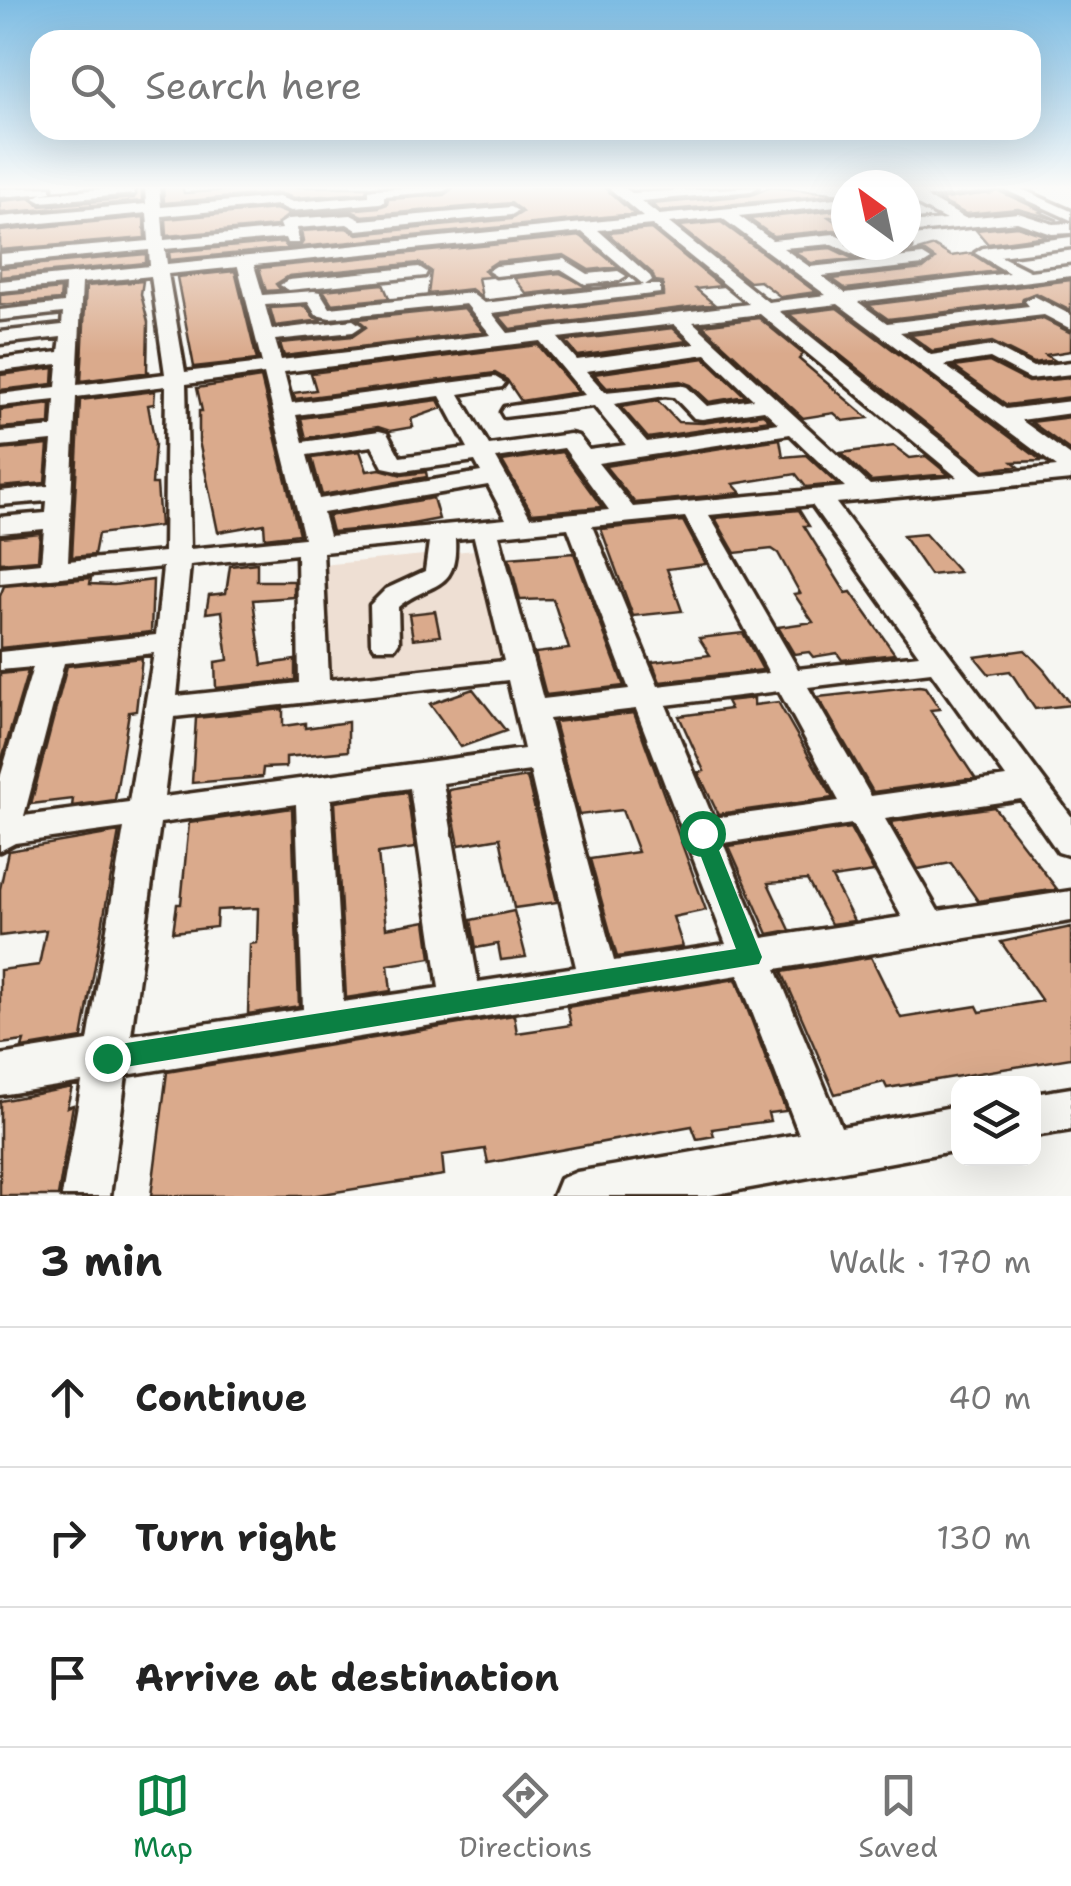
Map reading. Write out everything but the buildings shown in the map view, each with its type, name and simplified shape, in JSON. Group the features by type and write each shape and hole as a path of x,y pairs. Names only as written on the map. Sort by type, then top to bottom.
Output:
{"street":[{"path":"89,243 89,251"},
{"path":"2,259 89,251 101,243"},
{"path":"86,1196 170,642 178,558 176,380 158,243"},
{"path":"295,243 298,256"},
{"path":"364,243 367,249"},
{"path":"0,286 432,243"},
{"path":"472,243 523,304"},
{"path":"590,243 592,250"},
{"path":"684,243 978,482"},
{"path":"765,243 1071,470"},
{"path":"1002,243 1012,248"},
{"path":"1027,276 983,253 1063,243"},
{"path":"401,246 424,282 436,284 592,250 637,273 710,348 865,493"},
{"path":"805,274 922,260 962,284"},
{"path":"246,262 315,545 314,692"},
{"path":"495,270 564,264 586,279 637,273"},
{"path":"254,295 419,272"},
{"path":"265,336 409,320 390,274"},
{"path":"0,400 273,368 418,342 471,344 1067,274"},
{"path":"54,570 74,279"},
{"path":"998,280 1071,323"},
{"path":"481,308 654,288"},
{"path":"254,295 314,296 324,312 471,298 504,340"},
{"path":"883,329 1046,309"},
{"path":"0,315 71,319"},
{"path":"0,338 71,319"},
{"path":"545,335 642,450"},
{"path":"471,344 495,383 481,452 522,526"},
{"path":"572,367 710,348"},
{"path":"926,361 993,352 1030,374 1071,368"},
{"path":"0,365 68,357"},
{"path":"284,410 495,383"},
{"path":"446,389 487,415 673,390 702,413 770,403"},
{"path":"1002,416 1071,407"},
{"path":"584,458 795,428"},
{"path":"0,439 63,433"},
{"path":"294,450 378,438 395,464 562,440 575,444 626,515"},
{"path":"0,575 1071,470"},
{"path":"309,508 494,477"},
{"path":"0,498 62,492"},
{"path":"818,497 1071,842"},
{"path":"692,509 928,929"},
{"path":"0,525 56,520"},
{"path":"578,520 828,1151"},
{"path":"485,529 599,980"},
{"path":"385,642 384,605 432,580 440,571 445,563 442,534"},
{"path":"0,660 170,642"},
{"path":"51,655 1,834 543,758"},
{"path":"531,711 940,662"},
{"path":"160,708 520,669"},
{"path":"425,774 461,1002"},
{"path":"702,833 1030,786"},
{"path":"313,790 324,1024"},
{"path":"0,1074 1071,906"},
{"path":"1041,1114 1071,1108"},
{"path":"576,1196 951,1129"}],"shaded area":[{"path":"485,549 514,663 327,685 322,565"}],"route":[{"path":"107,1058 751,957 702,833"}]}
